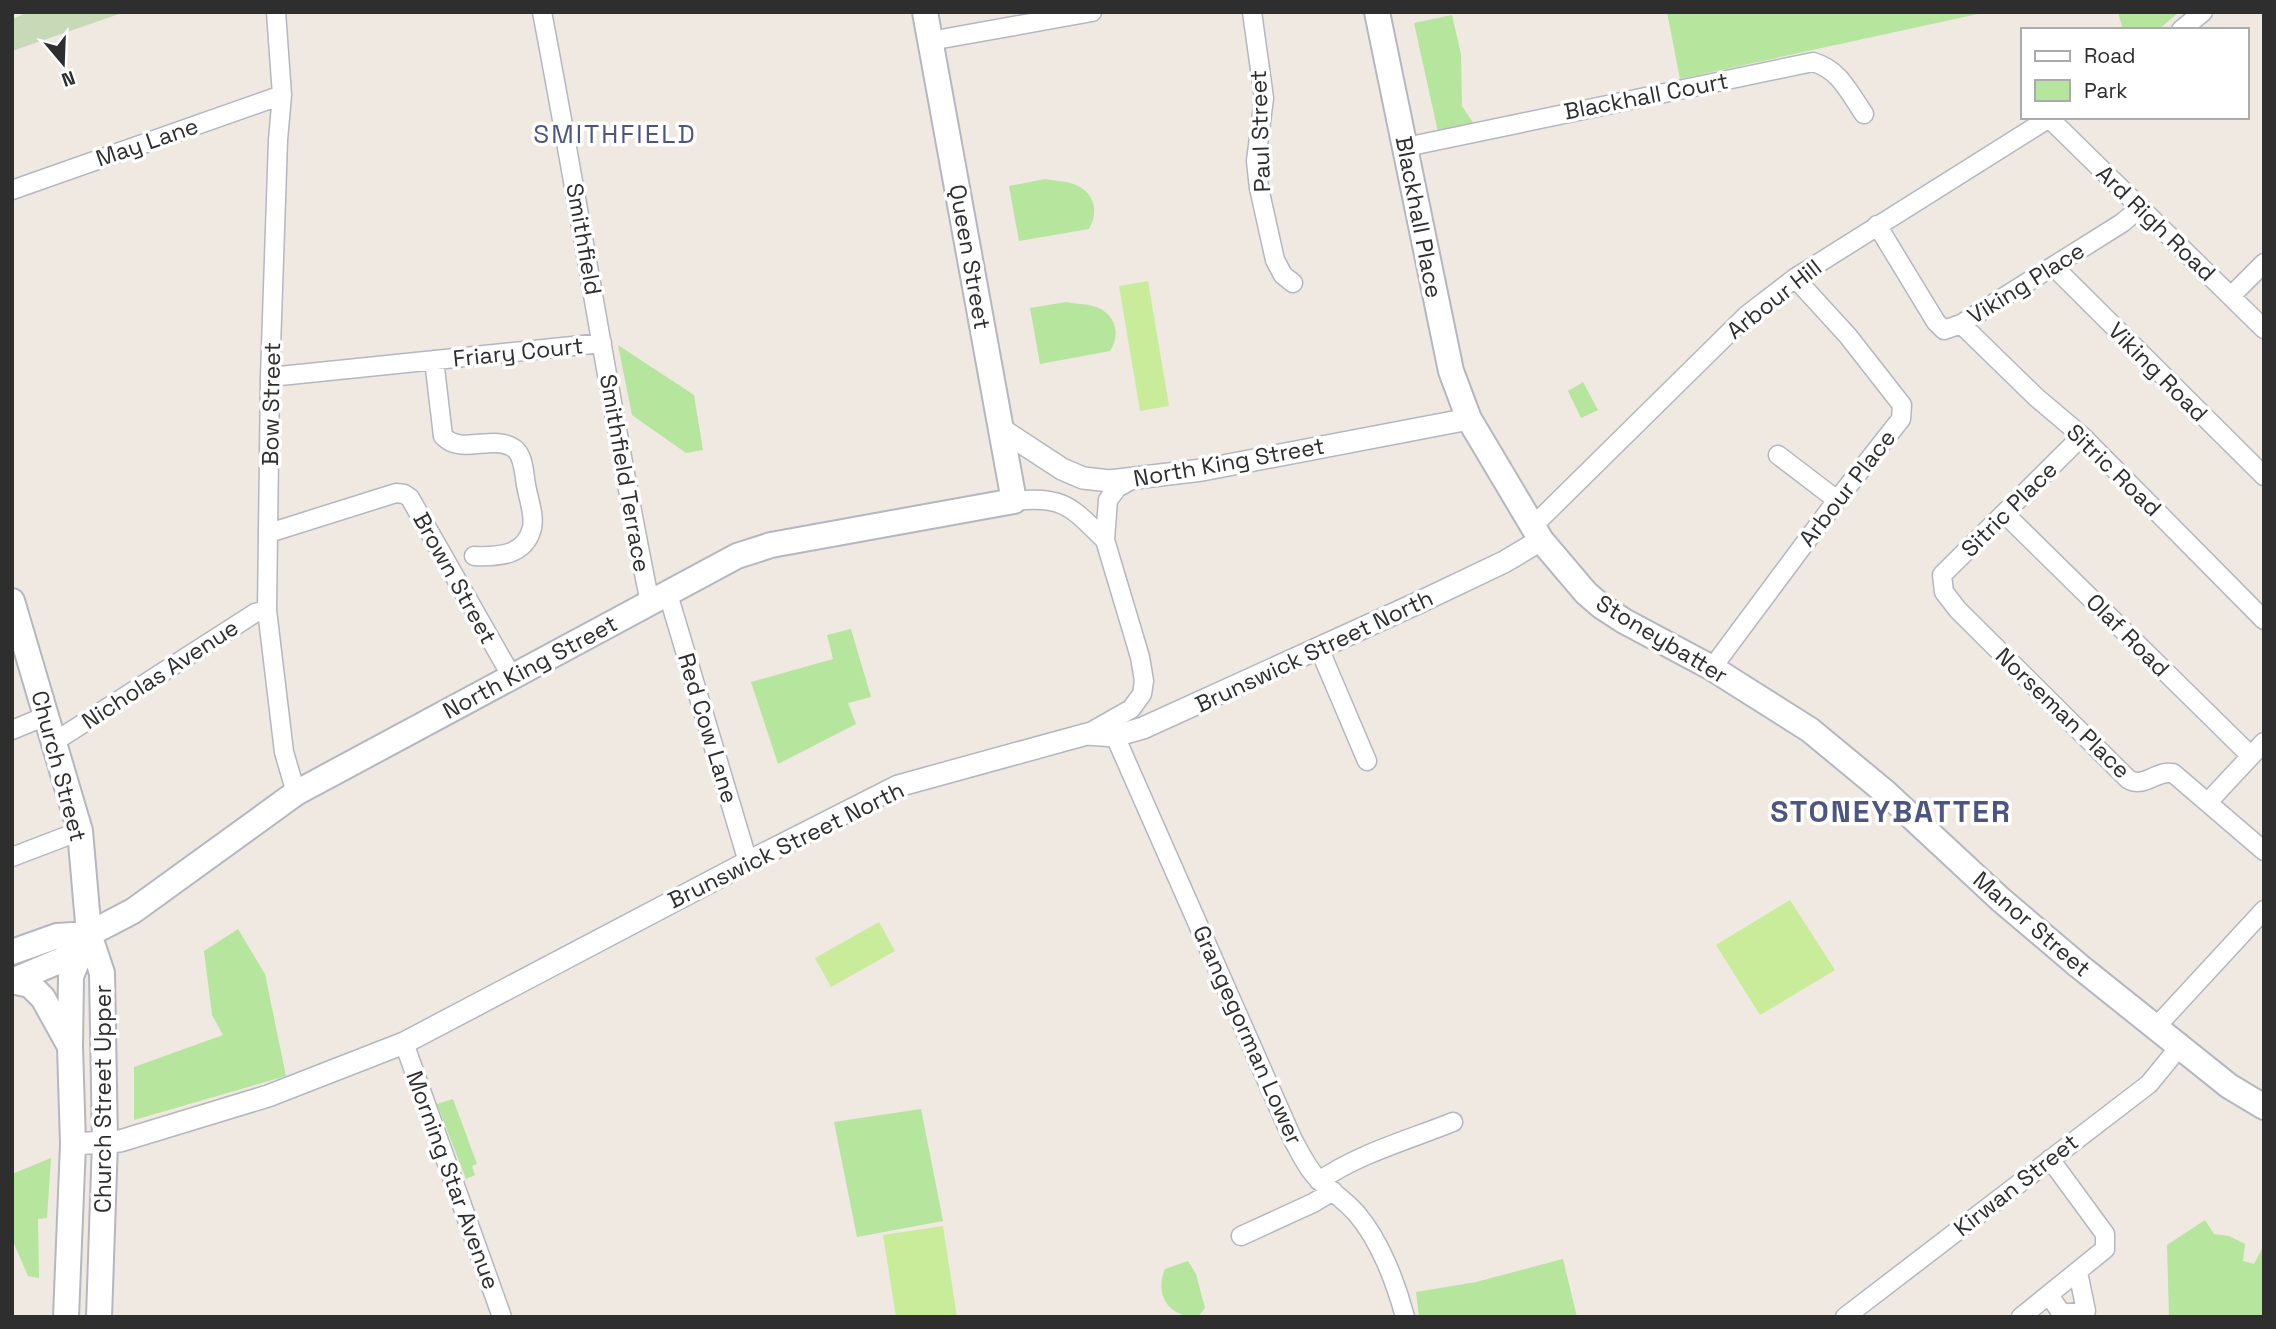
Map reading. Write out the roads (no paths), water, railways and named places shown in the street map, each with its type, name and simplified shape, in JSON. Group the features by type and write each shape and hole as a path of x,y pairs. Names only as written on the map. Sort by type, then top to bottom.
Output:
{"main road":[{"name":"Queen Street","path":"925,12 1014,501"},
{"name":"Blackhall Place","path":"1377,12 1451,371 1469,419"},
{"name":"Stoneybatter","path":"1469,419 1537,533 1578,584 1601,606 1712,668 1810,730"},
{"name":"North King Street","path":"12,981 64,959 89,934 133,911 296,793 737,556 771,545 1014,501"},
{"name":"Church Street","path":"14,611 80,831 89,934"},
{"name":"Manor Street","path":"1810,730 1885,792 2000,899 2229,1086 2264,1108"},
{"name":"North King Street","path":"12,952 57,936 89,934"},
{"name":"Church Street Upper","path":"66,1317 73,1144 71,976 89,934"},
{"name":"Church Street Upper","path":"89,934 102,973 105,1142 99,1317"},
{"path":"12,981 30,985 43,998 70,1046"}],"street":[{"name":"Bow Street","path":"276,12 282,95 270,377 267,610 284,752 296,793"},
{"name":"Smithfield","path":"542,12 602,343"},
{"path":"930,41 1092,12"},
{"name":"Paul Street","path":"1251,12 1265,98 1256,161 1259,188 1275,260 1283,275 1293,283"},
{"path":"2183,28 2203,12"},
{"name":"Blackhall Court","path":"1406,147 1813,62 1827,67 1838,76 1864,114"},
{"name":"May Lane","path":"12,190 282,95"},
{"name":"Arbour Hill","path":"1537,533 1747,315 1795,278 2048,119"},
{"name":"Ard Righ Road","path":"2051,119 2264,329"},
{"name":"Viking Place","path":"1877,225 1936,322 1944,330 1961,324 2122,223 2140,208"},
{"path":"2231,296 2264,263"},
{"name":"Viking Road","path":"2053,266 2264,476"},
{"name":"Arbour Place","path":"1712,668 1901,419 1903,410 1902,405 1848,336 1795,278"},
{"name":"Sitric Road","path":"1961,324 2037,398 2082,436 2264,620"},
{"name":"Friary Court","path":"270,377 602,343"},
{"name":"Smithfield Terrace","path":"602,343 622,469 659,599"},
{"path":"434,360 443,436 449,442 459,445 502,443 514,448 520,454 524,472 533,526 526,540 519,549 508,554 474,556"},
{"name":"North King Street","path":"1001,429 1062,469 1083,478 1110,481 1202,470 1469,419"},
{"name":"Sitric Place","path":"1942,584 1942,575 2082,436"},
{"path":"1778,455 1837,500"},
{"path":"1087,734 1131,709 1142,694 1144,681 1140,657 1105,540 1108,500 1117,488 1133,480"},
{"name":"Brown Street","path":"269,533 396,493 404,494 410,498 512,677"},
{"path":"1014,501 1042,499 1071,506 1105,540"},
{"name":"Olaf Road","path":"2005,514 2251,756"},
{"name":"Brunswick Street North","path":"73,1144 120,1141 268,1096 404,1043 898,786 1087,734 1115,736 1143,728 1456,585 1537,533"},
{"name":"Norseman Place","path":"1942,584 1944,592 1958,610 2128,779 2134,783 2142,783 2165,771 2173,773 2264,851"},
{"name":"Red Cow Lane","path":"659,599 748,862"},
{"name":"Nicholas Avenue","path":"54,742 255,613 267,610"},
{"path":"1319,648 1367,761"},
{"path":"12,730 46,716"},
{"name":"Grangegorman Lower","path":"1115,736 1288,1129 1308,1166 1357,1214 1384,1259 1397,1287 1405,1317"},
{"path":"2208,802 2264,742"},
{"path":"12,857 80,831"},
{"path":"2156,1027 2264,911"},
{"name":"Morning Star Avenue","path":"404,1043 502,1317"},
{"name":"Kirwan Street","path":"1845,1317 2149,1084 2179,1046"},
{"path":"1241,1236 1313,1203 1339,1167 1453,1122"},
{"path":"2021,1317 2105,1249 2107,1242 2105,1234 2050,1159"},
{"path":"2049,1295 2062,1314 2086,1311 2078,1272"}],"district":[{"name":"SMITHFIELD","path":"615,134"},
{"name":"STONEYBATTER","path":"1891,811"}]}
